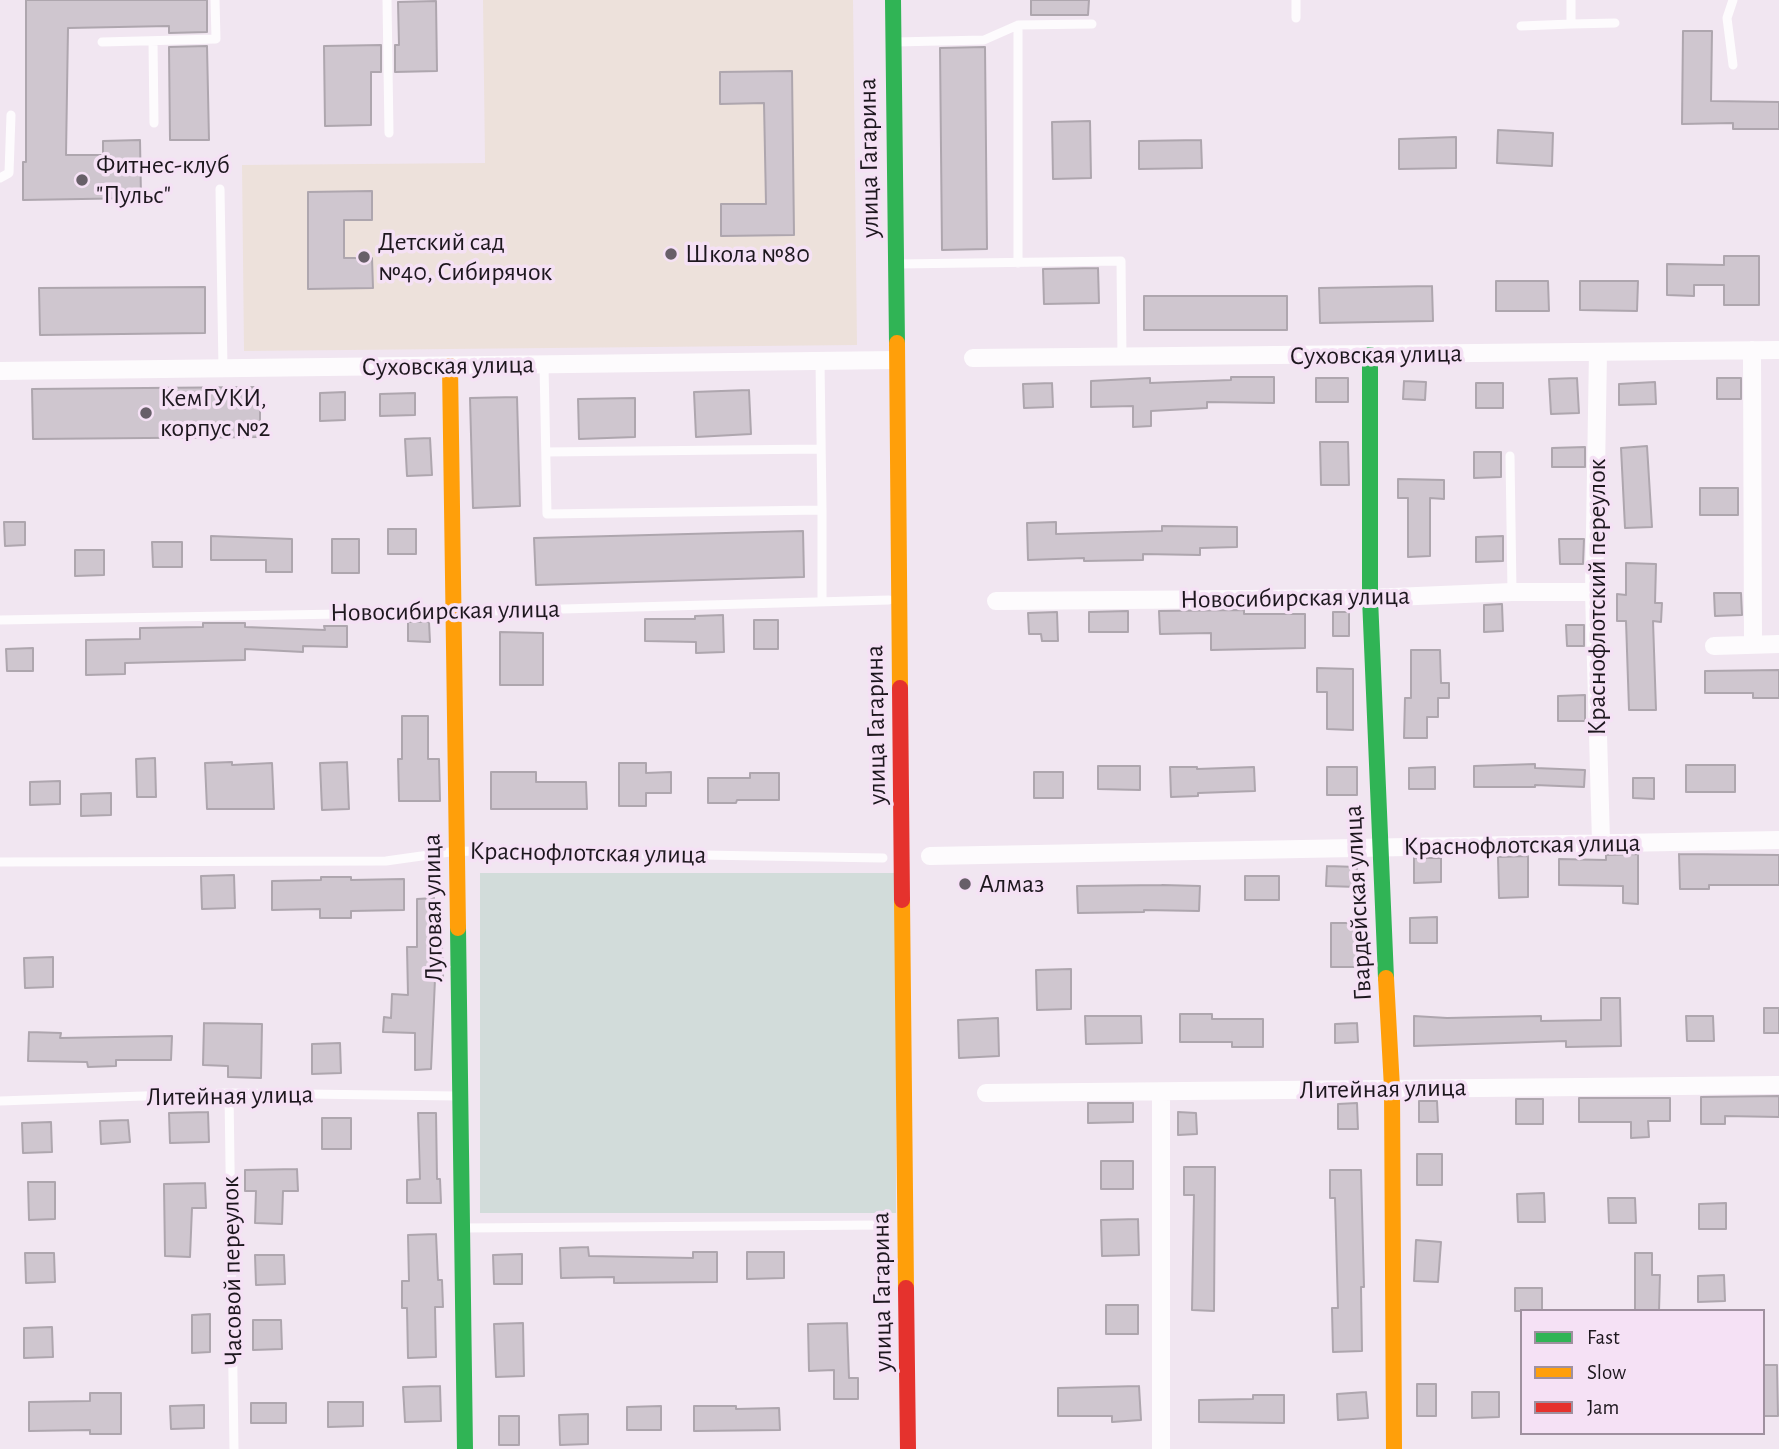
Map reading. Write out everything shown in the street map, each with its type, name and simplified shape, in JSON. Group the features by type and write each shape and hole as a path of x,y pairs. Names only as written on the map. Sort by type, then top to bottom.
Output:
{"street":[{"name":"улица Гагарина","path":"893,0 908,1449"},
{"path":"1752,350 1753,645"},
{"name":"Суховская улица","path":"973,358 1779,350"},
{"name":"Краснофлотский переулок","path":"1598,352 1594,592 1601,842"},
{"name":"Гвардейская улица","path":"1370,355 1370,598 1391,1088 1394,1449"},
{"name":"Суховская улица","path":"0,371 896,360"},
{"name":"Луговая улица","path":"450,366 466,1449"},
{"name":"Новосибирская улица","path":"996,601 1370,598 1512,592 1594,592"},
{"path":"1714,646 1779,644"},
{"name":"Краснофлотская улица","path":"930,856 1779,840"},
{"name":"Литейная улица","path":"986,1093 1779,1085"},
{"path":"1161,1092 1161,1449"}],"lane":[{"path":"102,43 216,39 215,0"},
{"path":"387,0 388,134"},
{"path":"1296,0 1296,18"},
{"path":"1571,0 1571,24"},
{"path":"1733,0 1727,18 1733,65"},
{"path":"1521,26 1615,23"},
{"path":"893,43 984,40 1018,25 1093,24"},
{"path":"1018,25 1018,263"},
{"path":"153,41 154,123"},
{"path":"0,178 9,173 11,115"},
{"path":"219,189 223,369"},
{"path":"895,264 1121,261 1122,358"},
{"path":"820,362 822,601"},
{"path":"544,365 547,514 822,510"},
{"path":"546,452 821,449"},
{"path":"1510,456 1512,592"},
{"name":"Новосибирская улица","path":"0,620 454,612 889,600"},
{"name":"Краснофлотская улица","path":"0,862 386,861 457,851 883,858"},
{"name":"Литейная улица","path":"0,1101 229,1093 460,1096"},
{"name":"Часовой переулок","path":"229,1093 234,1449"},
{"path":"462,1228 885,1225"}],"shaded area":[{"name":"Школа №80","path":"483,0 853,0 857,345 244,351 242,165 485,163"},
{"path":"480,873 896,873 896,1213 480,1213"}],"building":[{"path":"26,0 207,0 207,32 169,33 169,26 68,28 66,155 103,155 103,141 140,140 141,198 23,200 23,162 26,162"},
{"path":"1031,0 1089,0 1088,15 1031,15"},
{"path":"436,1 437,71 395,72 395,45 399,45 398,2"},
{"path":"1683,31 1712,31 1711,101 1779,102 1779,129 1733,129 1733,123 1682,124"},
{"path":"381,45 381,72 371,72 371,125 325,126 324,46"},
{"path":"207,46 209,140 170,140 169,47"},
{"path":"985,47 987,249 942,250 940,48"},
{"path":"792,71 794,235 721,236 721,204 766,204 764,103 720,104 720,72"},
{"path":"1090,121 1091,178 1053,179 1052,122"},
{"path":"1498,130 1553,133 1552,166 1497,163"},
{"path":"1456,137 1456,168 1399,169 1399,139"},
{"path":"1201,140 1202,168 1139,169 1139,141"},
{"path":"372,191 372,220 344,220 344,258 372,258 373,288 308,289 308,192"},
{"path":"1724,256 1759,256 1759,305 1724,305 1724,285 1694,285 1694,296 1667,295 1667,264 1724,265"},
{"path":"1098,268 1099,303 1044,304 1043,269"},
{"path":"1496,281 1548,281 1549,311 1496,311"},
{"path":"1580,281 1638,281 1637,311 1580,310"},
{"path":"1432,286 1433,321 1320,323 1319,288"},
{"path":"205,287 205,333 40,335 39,288"},
{"path":"1144,296 1287,296 1287,330 1144,330"},
{"path":"1231,377 1274,377 1274,403 1207,402 1207,408 1151,411 1151,426 1133,427 1133,406 1091,407 1091,381 1150,378 1150,383 1231,380"},
{"path":"1316,378 1348,378 1348,402 1316,402"},
{"path":"1577,378 1579,413 1551,414 1549,379"},
{"path":"1717,378 1741,378 1741,399 1717,399"},
{"path":"1404,381 1426,382 1425,400 1403,399"},
{"path":"1655,382 1656,404 1619,405 1619,384"},
{"path":"1052,383 1053,407 1024,408 1023,384"},
{"path":"1476,383 1503,383 1503,408 1476,408"},
{"name":"КемГУКИ, корпус №2","path":"260,387 260,437 33,439 32,389"},
{"path":"749,390 751,434 696,437 694,392"},
{"path":"345,392 345,420 320,421 320,393"},
{"path":"415,393 415,415 380,416 380,394"},
{"path":"517,397 520,506 473,508 470,398"},
{"path":"635,398 635,437 579,439 578,399"},
{"path":"430,438 432,475 407,476 405,439"},
{"path":"1320,442 1348,442 1349,485 1321,485"},
{"path":"1647,446 1652,527 1625,528 1621,448"},
{"path":"1585,447 1585,467 1552,467 1552,448"},
{"path":"1474,452 1501,452 1501,477 1474,478"},
{"path":"1398,479 1444,480 1444,499 1430,498 1430,556 1408,557 1408,498 1398,498"},
{"path":"1700,488 1738,488 1738,515 1700,515"},
{"path":"4,522 25,522 25,545 5,546"},
{"path":"1056,522 1056,534 1162,531 1162,526 1237,527 1237,547 1200,548 1200,555 1143,554 1143,560 1028,560 1027,523"},
{"path":"388,529 416,529 416,554 388,554"},
{"path":"803,531 804,577 536,585 534,538"},
{"path":"211,536 292,539 292,572 266,572 266,560 211,560"},
{"path":"1503,536 1503,561 1476,562 1476,537"},
{"path":"332,539 359,539 359,573 332,573"},
{"path":"1559,539 1584,539 1583,564 1560,564"},
{"path":"152,542 182,542 182,567 153,567"},
{"path":"75,550 104,550 104,575 75,576"},
{"path":"1626,563 1656,564 1655,603 1662,603 1661,622 1653,621 1656,710 1629,710 1626,621 1617,621 1617,594 1626,595"},
{"path":"1714,593 1741,593 1742,615 1715,616"},
{"path":"1502,604 1503,631 1484,632 1484,605"},
{"path":"1244,610 1244,614 1305,614 1305,648 1211,650 1211,633 1160,634 1159,611"},
{"path":"1128,611 1128,632 1089,632 1089,612"},
{"path":"1057,612 1058,641 1042,641 1041,634 1029,634 1028,613"},
{"path":"1333,612 1349,612 1349,636 1333,636"},
{"path":"723,615 724,652 696,653 696,642 645,641 645,619 695,619 695,616"},
{"path":"754,620 778,620 778,649 754,649"},
{"path":"408,622 429,622 430,642 408,641"},
{"path":"203,623 245,623 245,627 325,630 324,626 347,626 347,647 303,646 303,652 245,649 245,660 125,663 125,674 86,675 86,640 140,639 140,628 203,627"},
{"path":"1566,625 1584,625 1584,646 1567,646"},
{"path":"500,632 543,633 543,685 500,685"},
{"path":"33,648 33,671 7,671 6,649"},
{"path":"1411,650 1440,650 1441,683 1449,683 1449,698 1438,698 1438,717 1427,717 1427,738 1404,738 1405,698 1411,698"},
{"path":"1317,668 1353,669 1353,730 1327,729 1327,692 1317,692"},
{"path":"1779,670 1779,698 1753,698 1753,693 1705,693 1705,671"},
{"path":"1585,695 1585,721 1558,721 1558,696"},
{"path":"402,716 428,716 428,759 439,759 440,801 399,801 398,759 402,759"},
{"path":"155,758 156,797 137,797 136,759"},
{"path":"232,762 232,765 272,763 274,809 207,809 205,763"},
{"path":"347,762 349,809 322,810 320,763"},
{"path":"619,763 646,763 646,773 671,772 671,793 646,793 646,806 619,806"},
{"path":"1535,764 1535,768 1585,770 1584,787 1474,787 1474,766"},
{"path":"1686,765 1735,765 1735,792 1686,792"},
{"path":"1098,766 1140,766 1140,790 1098,789"},
{"path":"1170,767 1254,767 1255,791 1171,797"},
{"path":"1327,767 1357,767 1357,795 1327,795"},
{"path":"1435,767 1435,789 1409,789 1409,768"},
{"path":"491,772 536,772 536,782 586,782 587,809 491,809"},
{"path":"1034,772 1063,772 1063,798 1034,798"},
{"path":"750,773 779,773 779,800 708,803 708,778 750,778"},
{"path":"1633,778 1654,778 1654,799 1633,798"},
{"path":"60,781 60,804 30,805 30,782"},
{"path":"111,793 111,815 81,816 81,794"},
{"path":"1638,854 1638,904 1623,903 1623,886 1559,885 1559,859 1606,860 1606,855"},
{"path":"1679,854 1779,855 1779,885 1709,885 1709,889 1680,889"},
{"path":"1528,856 1528,897 1499,898 1498,857"},
{"path":"1414,858 1441,858 1441,882 1414,883"},
{"path":"1327,866 1357,867 1357,887 1326,886"},
{"path":"234,875 235,908 202,909 201,876"},
{"path":"1245,876 1279,876 1279,900 1245,900"},
{"path":"321,877 351,877 351,880 404,879 404,910 351,911 351,918 320,918 320,909 272,910 272,881 321,880"},
{"path":"1077,886 1200,886 1199,911 1078,913"},
{"path":"434,898 434,946 442,946 443,979 435,979 431,1069 415,1070 415,1033 383,1032 384,1017 391,1018 392,994 408,995 407,947 417,947 417,899"},
{"path":"1437,917 1437,943 1410,943 1410,918"},
{"path":"1331,923 1357,923 1357,967 1331,967"},
{"path":"53,957 53,987 25,988 24,958"},
{"path":"1071,969 1071,1009 1037,1010 1036,970"},
{"path":"1601,998 1620,998 1621,1046 1566,1047 1566,1041 1414,1046 1414,1016 1541,1016 1541,1021 1601,1020"},
{"path":"1764,1008 1779,1008 1779,1033 1764,1033"},
{"path":"1180,1014 1212,1014 1212,1019 1263,1019 1263,1047 1232,1047 1232,1042 1180,1042"},
{"path":"1085,1016 1141,1016 1142,1043 1086,1044"},
{"path":"1686,1016 1713,1016 1714,1041 1687,1041"},
{"path":"998,1018 999,1056 959,1058 958,1020"},
{"path":"204,1023 262,1024 261,1078 228,1077 228,1066 203,1065"},
{"path":"1357,1023 1358,1042 1335,1043 1335,1024"},
{"path":"29,1032 61,1033 60,1038 172,1036 171,1060 116,1060 116,1066 88,1067 87,1062 28,1061"},
{"path":"340,1043 341,1073 312,1074 312,1044"},
{"path":"1779,1096 1779,1117 1725,1116 1725,1124 1701,1124 1701,1097"},
{"path":"1579,1098 1670,1098 1670,1121 1648,1121 1649,1137 1631,1138 1631,1122 1579,1122"},
{"path":"1516,1099 1543,1099 1543,1124 1516,1124"},
{"path":"1419,1101 1437,1101 1438,1122 1419,1122"},
{"path":"1088,1103 1133,1103 1133,1122 1088,1123"},
{"path":"1357,1103 1358,1129 1338,1129 1338,1104"},
{"path":"208,1112 209,1142 170,1143 169,1113"},
{"path":"1178,1112 1196,1113 1197,1134 1178,1135"},
{"path":"418,1113 436,1113 437,1179 440,1179 441,1203 407,1203 407,1180 420,1179"},
{"path":"322,1118 351,1118 351,1149 322,1149"},
{"path":"128,1120 130,1142 101,1144 100,1121"},
{"path":"51,1122 52,1152 23,1153 22,1123"},
{"path":"1417,1154 1442,1154 1442,1185 1417,1185"},
{"path":"1101,1161 1133,1161 1133,1189 1101,1189"},
{"path":"1184,1167 1215,1167 1214,1311 1192,1310 1194,1195 1184,1195"},
{"path":"297,1169 298,1191 283,1191 282,1224 255,1223 256,1191 245,1191 245,1170"},
{"path":"1330,1170 1361,1170 1364,1287 1361,1287 1362,1351 1333,1352 1332,1308 1338,1308 1335,1198 1330,1198"},
{"path":"28,1182 55,1182 55,1219 29,1220"},
{"path":"205,1183 206,1208 192,1208 190,1257 165,1256 164,1184"},
{"path":"1544,1193 1545,1222 1518,1222 1517,1194"},
{"path":"1608,1198 1635,1198 1636,1223 1609,1223"},
{"path":"1726,1203 1726,1229 1699,1229 1699,1204"},
{"path":"1138,1219 1139,1255 1102,1256 1101,1220"},
{"path":"436,1234 438,1280 442,1280 443,1307 435,1307 436,1357 408,1358 407,1308 402,1308 402,1281 409,1281 408,1235"},
{"path":"1416,1240 1441,1242 1438,1282 1414,1281"},
{"path":"588,1247 589,1256 693,1258 693,1252 717,1252 717,1282 614,1283 614,1277 561,1278 560,1248"},
{"path":"747,1252 784,1252 784,1278 747,1279"},
{"path":"25,1253 54,1253 55,1282 26,1283"},
{"path":"1635,1253 1652,1253 1652,1275 1660,1275 1659,1309 1635,1309"},
{"path":"522,1254 522,1284 494,1284 493,1255"},
{"path":"255,1255 284,1255 285,1284 256,1285"},
{"path":"1724,1275 1725,1301 1698,1302 1698,1276"},
{"path":"1515,1288 1542,1288 1542,1309 1515,1311"},
{"path":"1106,1305 1138,1305 1138,1334 1106,1334"},
{"path":"210,1314 210,1352 192,1353 192,1315"},
{"path":"253,1320 281,1320 282,1349 253,1350"},
{"path":"523,1323 524,1376 496,1377 494,1324"},
{"path":"847,1323 849,1378 858,1378 858,1399 834,1399 834,1370 809,1371 808,1324"},
{"path":"52,1327 53,1357 24,1358 24,1328"},
{"path":"1765,1365 1777,1365 1778,1416 1765,1416"},
{"path":"1417,1384 1436,1384 1436,1416 1417,1416"},
{"path":"440,1386 441,1421 405,1422 403,1387"},
{"path":"1139,1386 1141,1420 1112,1422 1112,1416 1058,1416 1058,1388"},
{"path":"1366,1392 1368,1418 1338,1420 1337,1394"},
{"path":"1472,1392 1499,1392 1499,1417 1472,1418"},
{"path":"90,1393 121,1393 121,1434 90,1434 90,1430 29,1431 29,1402 90,1401"},
{"path":"1253,1395 1284,1395 1284,1423 1199,1422 1199,1400 1253,1399"},
{"path":"328,1402 363,1402 363,1426 328,1427"},
{"path":"251,1403 286,1403 286,1423 251,1423"},
{"path":"204,1405 204,1428 171,1429 170,1406"},
{"path":"661,1406 661,1430 627,1430 627,1407"},
{"path":"694,1406 779,1408 780,1430 694,1431"},
{"path":"588,1414 588,1444 560,1445 559,1415"},
{"path":"499,1416 519,1416 519,1445 499,1445"}],"traffic: fast":[{"path":"893,0 897,343"},
{"path":"1370,355 1370,598 1386,978"},
{"path":"458,928 465,1449"}],"traffic: slow":[{"path":"897,343 900,688"},
{"path":"450,366 458,928"},
{"path":"902,900 906,1288"},
{"path":"1386,978 1392,1088 1394,1449"}],"traffic: jam":[{"path":"900,688 902,900"},
{"path":"906,1288 908,1449"}],"place":[{"name":"Фитнес-клуб \"Пульс\"","path":"82,180"},
{"name":"Школа №80","path":"671,254"},
{"name":"Детский сад №40, Сибирячок","path":"364,257"},
{"name":"КемГУКИ, корпус №2","path":"146,413"},
{"name":"Алмаз","path":"965,884"}]}
